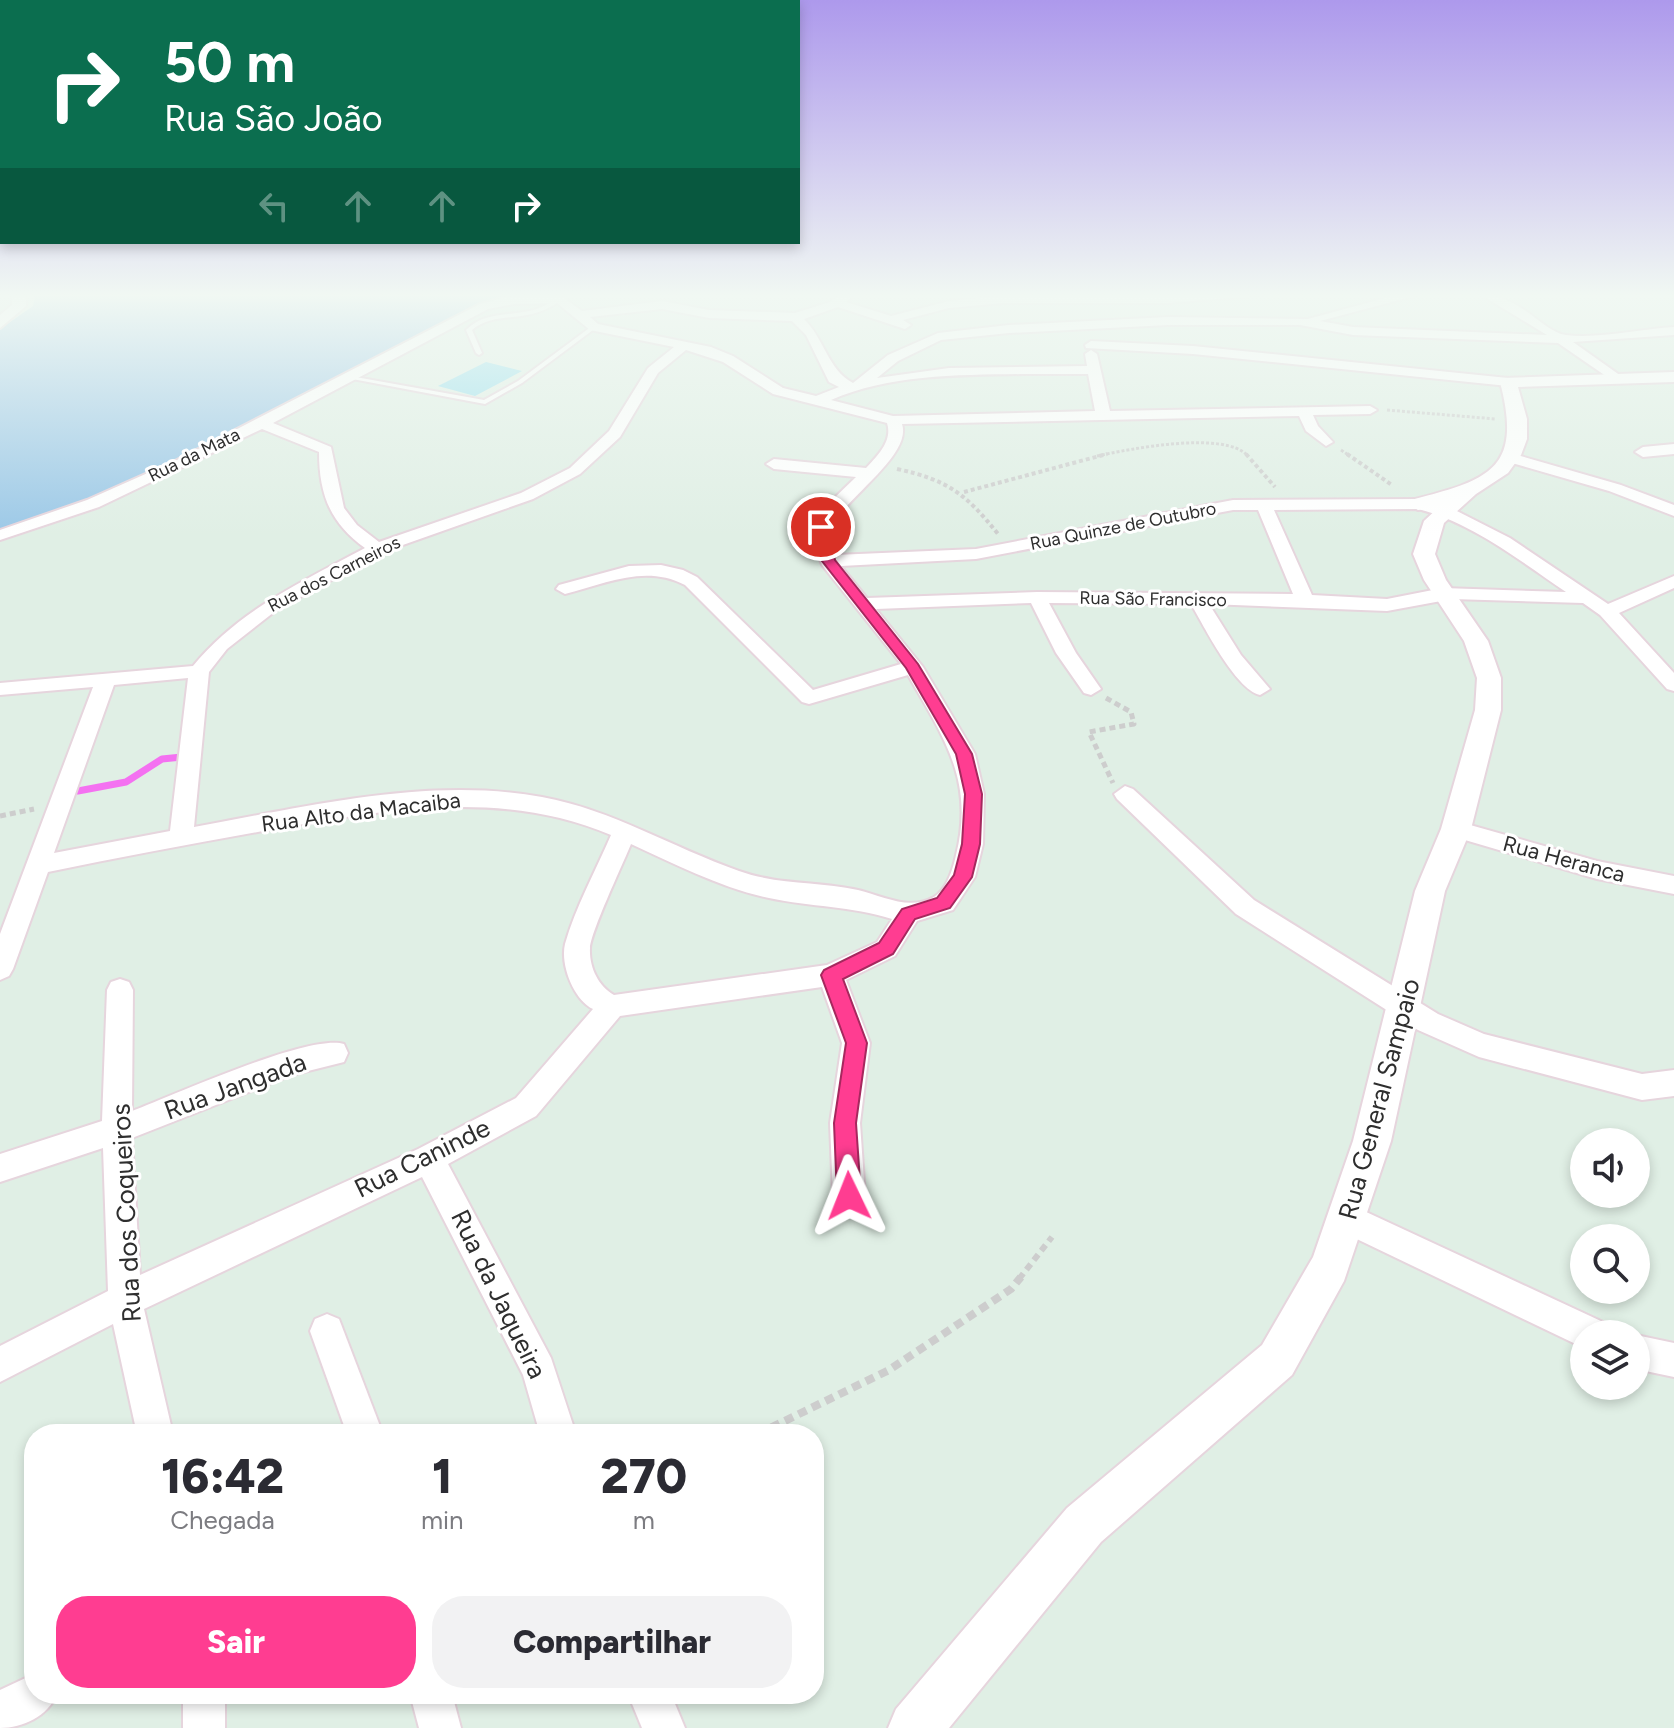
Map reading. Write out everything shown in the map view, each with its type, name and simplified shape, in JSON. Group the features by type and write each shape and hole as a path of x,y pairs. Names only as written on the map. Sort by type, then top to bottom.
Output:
{"street":[{"name":"Rua da Mata","path":"0,535 86,507 354,376"},
{"name":"Rua dos Carneiros","path":"199,671 220,645 245,622 377,548 527,496 575,471 627,420 651,376"},
{"path":"751,376 765,385 814,402 893,420 1370,410"},
{"path":"833,376 848,386"},
{"path":"863,382 871,376"},
{"path":"814,402 863,382 934,376"},
{"path":"1093,376 1103,414"},
{"path":"1448,376 1508,382 1674,377"},
{"path":"1611,376 1616,379"},
{"path":"1508,382 1519,421 1517,440 1510,458 1615,488 1674,511"},
{"path":"1304,411 1311,428 1326,442"},
{"path":"625,829 577,947 583,980 594,997 612,1006 831,975 886,949 908,914 944,903 963,877 971,844 973,794 964,754 913,667 828,561 821,527 896,437 893,420"},
{"path":"260,423 326,450 328,488 337,514 356,535 377,548"},
{"path":"1643,452 1674,449"},
{"name":"Rua General Sampaio","path":"915,1728 1084,1525 1277,1360 1330,1267 1349,1219 1372,1141 1430,891 1456,829 1488,710 1489,678 1476,641 1444,594 1424,554 1429,529 1467,493 1500,471 1510,458"},
{"path":"774,464 872,469"},
{"name":"Rua General Sampaio","path":"1418,504 1467,493"},
{"path":"1263,503 1305,600"},
{"name":"Rua Quinze de Outubro","path":"828,561 949,556 1010,548 1220,507 1263,503 1344,507 1418,504 1445,511 1504,542 1607,611 1674,685"},
{"path":"565,589 643,569 675,572 691,581 809,698 913,667"},
{"path":"1607,611 1674,581"},
{"name":"Rua São Francisco","path":"860,604 1037,597 1305,600 1387,605 1444,594 1587,598"},
{"path":"1037,597 1066,653 1091,689"},
{"path":"1198,601 1233,658 1260,689"},
{"path":"0,689 105,682 199,671 181,837"},
{"path":"0,969 105,682"},
{"path":"1125,794 1245,907 1428,1022 1479,1045 1642,1087 1674,1083"},
{"name":"Rua Alto da Macaiba","path":"37,865 331,811 474,799 513,800 558,808 625,829 716,872 760,887 803,896 854,898 908,914"},
{"name":"Rua Heranca","path":"1456,829 1564,862 1674,885"},
{"path":"831,975 856,1043 845,1123 849,1196"},
{"name":"Rua dos Coqueiros","path":"120,990 117,1130 125,1300 153,1424"},
{"name":"Rua Caninde","path":"0,1365 186,1269 429,1159 526,1107 612,1006"},
{"name":"Rua Jangada","path":"0,1168 117,1130 290,1063 334,1053"},
{"name":"Rua da Jaqueira","path":"429,1159 539,1370 555,1424"},
{"path":"1349,1219 1570,1324"},
{"path":"327,1331 361,1424"},
{"path":"1650,1355 1674,1360"},
{"path":"0,1713 24,1700"},
{"path":"204,1704 204,1728"},
{"path":"434,1704 440,1728"},
{"path":"653,1704 664,1728"}],"lane":[{"path":"350,378 478,401 502,394 527,376"}],"path":[{"path":"1370,410 1446,412 1519,421"},
{"path":"1326,442 1418,504"},
{"path":"964,492 1083,460 1146,448 1227,445 1244,450 1286,503"},
{"path":"872,469 932,476 964,492 1010,548"},
{"path":"1091,689 1131,712 1134,724 1089,732 1108,779 1125,794"},
{"path":"778,1424 889,1370 1011,1289 1052,1237"}],"shaded area":[{"path":"0,376 347,376 128,488 0,534"},
{"path":"459,376 513,376 475,396 438,386"}],"waterway":[{"path":"78,791 126,782 162,759 182,757"}],"route":[{"path":"821,527 819,534 828,561 913,667 964,754 973,794 971,844 963,877 944,903 908,914 886,949 831,975 856,1043 845,1123 849,1196"}]}
